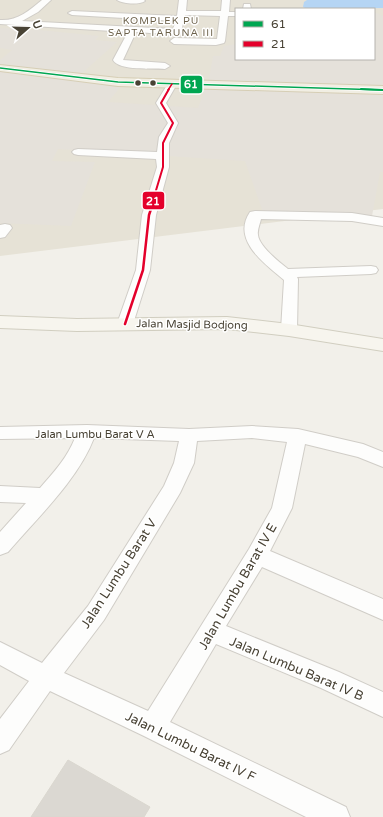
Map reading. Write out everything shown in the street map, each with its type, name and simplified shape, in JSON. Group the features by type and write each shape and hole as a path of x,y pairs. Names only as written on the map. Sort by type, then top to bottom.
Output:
{"main road":[{"path":"0,68 84,79 134,83 383,90"}],"street":[{"path":"14,22 47,0"},
{"path":"121,0 141,0 136,16"},
{"path":"183,0 181,16 173,44 221,41 223,14 226,0"},
{"path":"56,25 82,4"},
{"path":"72,13 136,16 235,14"},
{"path":"0,22 177,32"},
{"path":"133,30 124,46 118,60 119,62 122,64 165,66"},
{"path":"134,83 165,66"},
{"path":"125,324 143,270 149,215 163,167 162,156 165,137 173,123 161,103 178,84 165,66"},
{"path":"78,152 162,156"},
{"path":"289,330 291,279 270,261 253,241 251,234 255,215 345,217 383,222"},
{"path":"285,273 370,270"},
{"name":"Jalan Masjid Bodjong","path":"0,322 77,325 227,323 289,330 383,345"},
{"path":"2,541 66,472 79,452 87,431"},
{"name":"Jalan Lumbu Barat V A","path":"0,432 87,431 189,435 252,432 298,436 363,451 383,460"},
{"name":"Jalan Lumbu Barat V","path":"0,741 46,677 96,613 173,488 184,463 189,435"},
{"name":"Jalan Lumbu Barat IV E","path":"153,727 257,556 282,508 291,461 298,436"},
{"path":"0,494 43,496"},
{"path":"257,556 383,610"},
{"name":"Jalan Lumbu Barat IV B","path":"211,631 330,680 383,705"},
{"name":"Jalan Lumbu Barat IV F","path":"0,653 46,677 153,727 336,817"}],"shaded area":[{"path":"0,0 383,0 383,209 0,256"},
{"path":"375,12 383,16 383,172 380,172 372,216 264,215 245,161 58,149 52,161 95,162 71,226 0,223 0,60 12,50 0,48 0,28 40,30 99,36 95,40 117,42 81,74 127,79 108,102 198,108 209,79 213,56 220,56 224,46 235,44 235,60 375,60"}],"water":[{"path":"307,0 383,0 383,8 305,8 303,7 304,2"}],"building":[{"path":"68,760 150,807 144,817 31,817"}],"transit line":[{"name":"61","path":"0,68 118,82 383,90"},
{"name":"21","path":"125,324 143,270 149,215 163,167 163,143 173,123 161,103 172,84"}],"district":[{"name":"KOMPLEK PU SAPTA TARUNA III","path":"161,26"}]}
